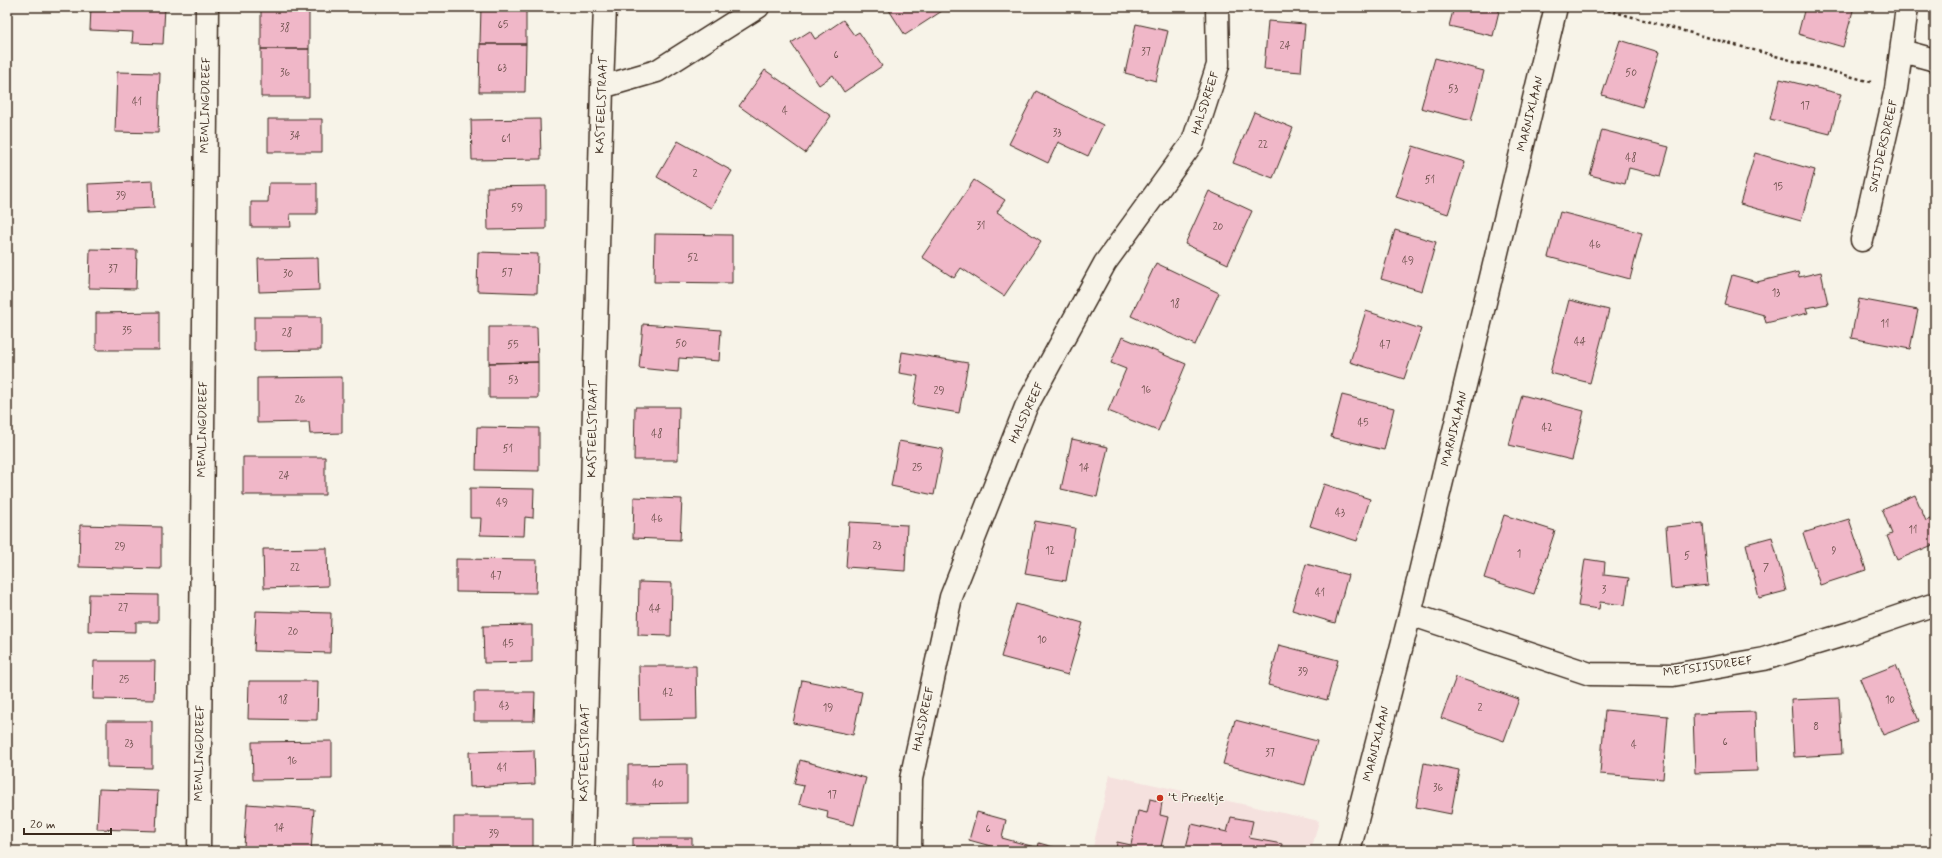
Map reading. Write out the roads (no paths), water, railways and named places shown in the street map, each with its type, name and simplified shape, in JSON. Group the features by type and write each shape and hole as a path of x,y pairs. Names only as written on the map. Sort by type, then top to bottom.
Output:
{"street":[{"name":"MEMLINGDREEF","path":"199,851 207,7"},
{"name":"KASTEELSTRAAT","path":"583,851 605,7"},
{"path":"602,87 657,71 758,7"},
{"name":"HALSDREEF","path":"910,851 911,779 951,597 1026,407 1105,263 1193,142 1218,65 1217,7"},
{"name":"MARNIXLAAN","path":"1349,851 1410,614 1556,7"},
{"name":"SNIJDERSDREEF","path":"1862,240 1896,89 1907,7"},
{"path":"1902,51 1935,60"},
{"name":"METSIJSDREEF","path":"1410,614 1590,674 1672,674 1764,659 1935,604"}],"place":[{"name":"’t Prieeltje","path":"1160,798"}]}
